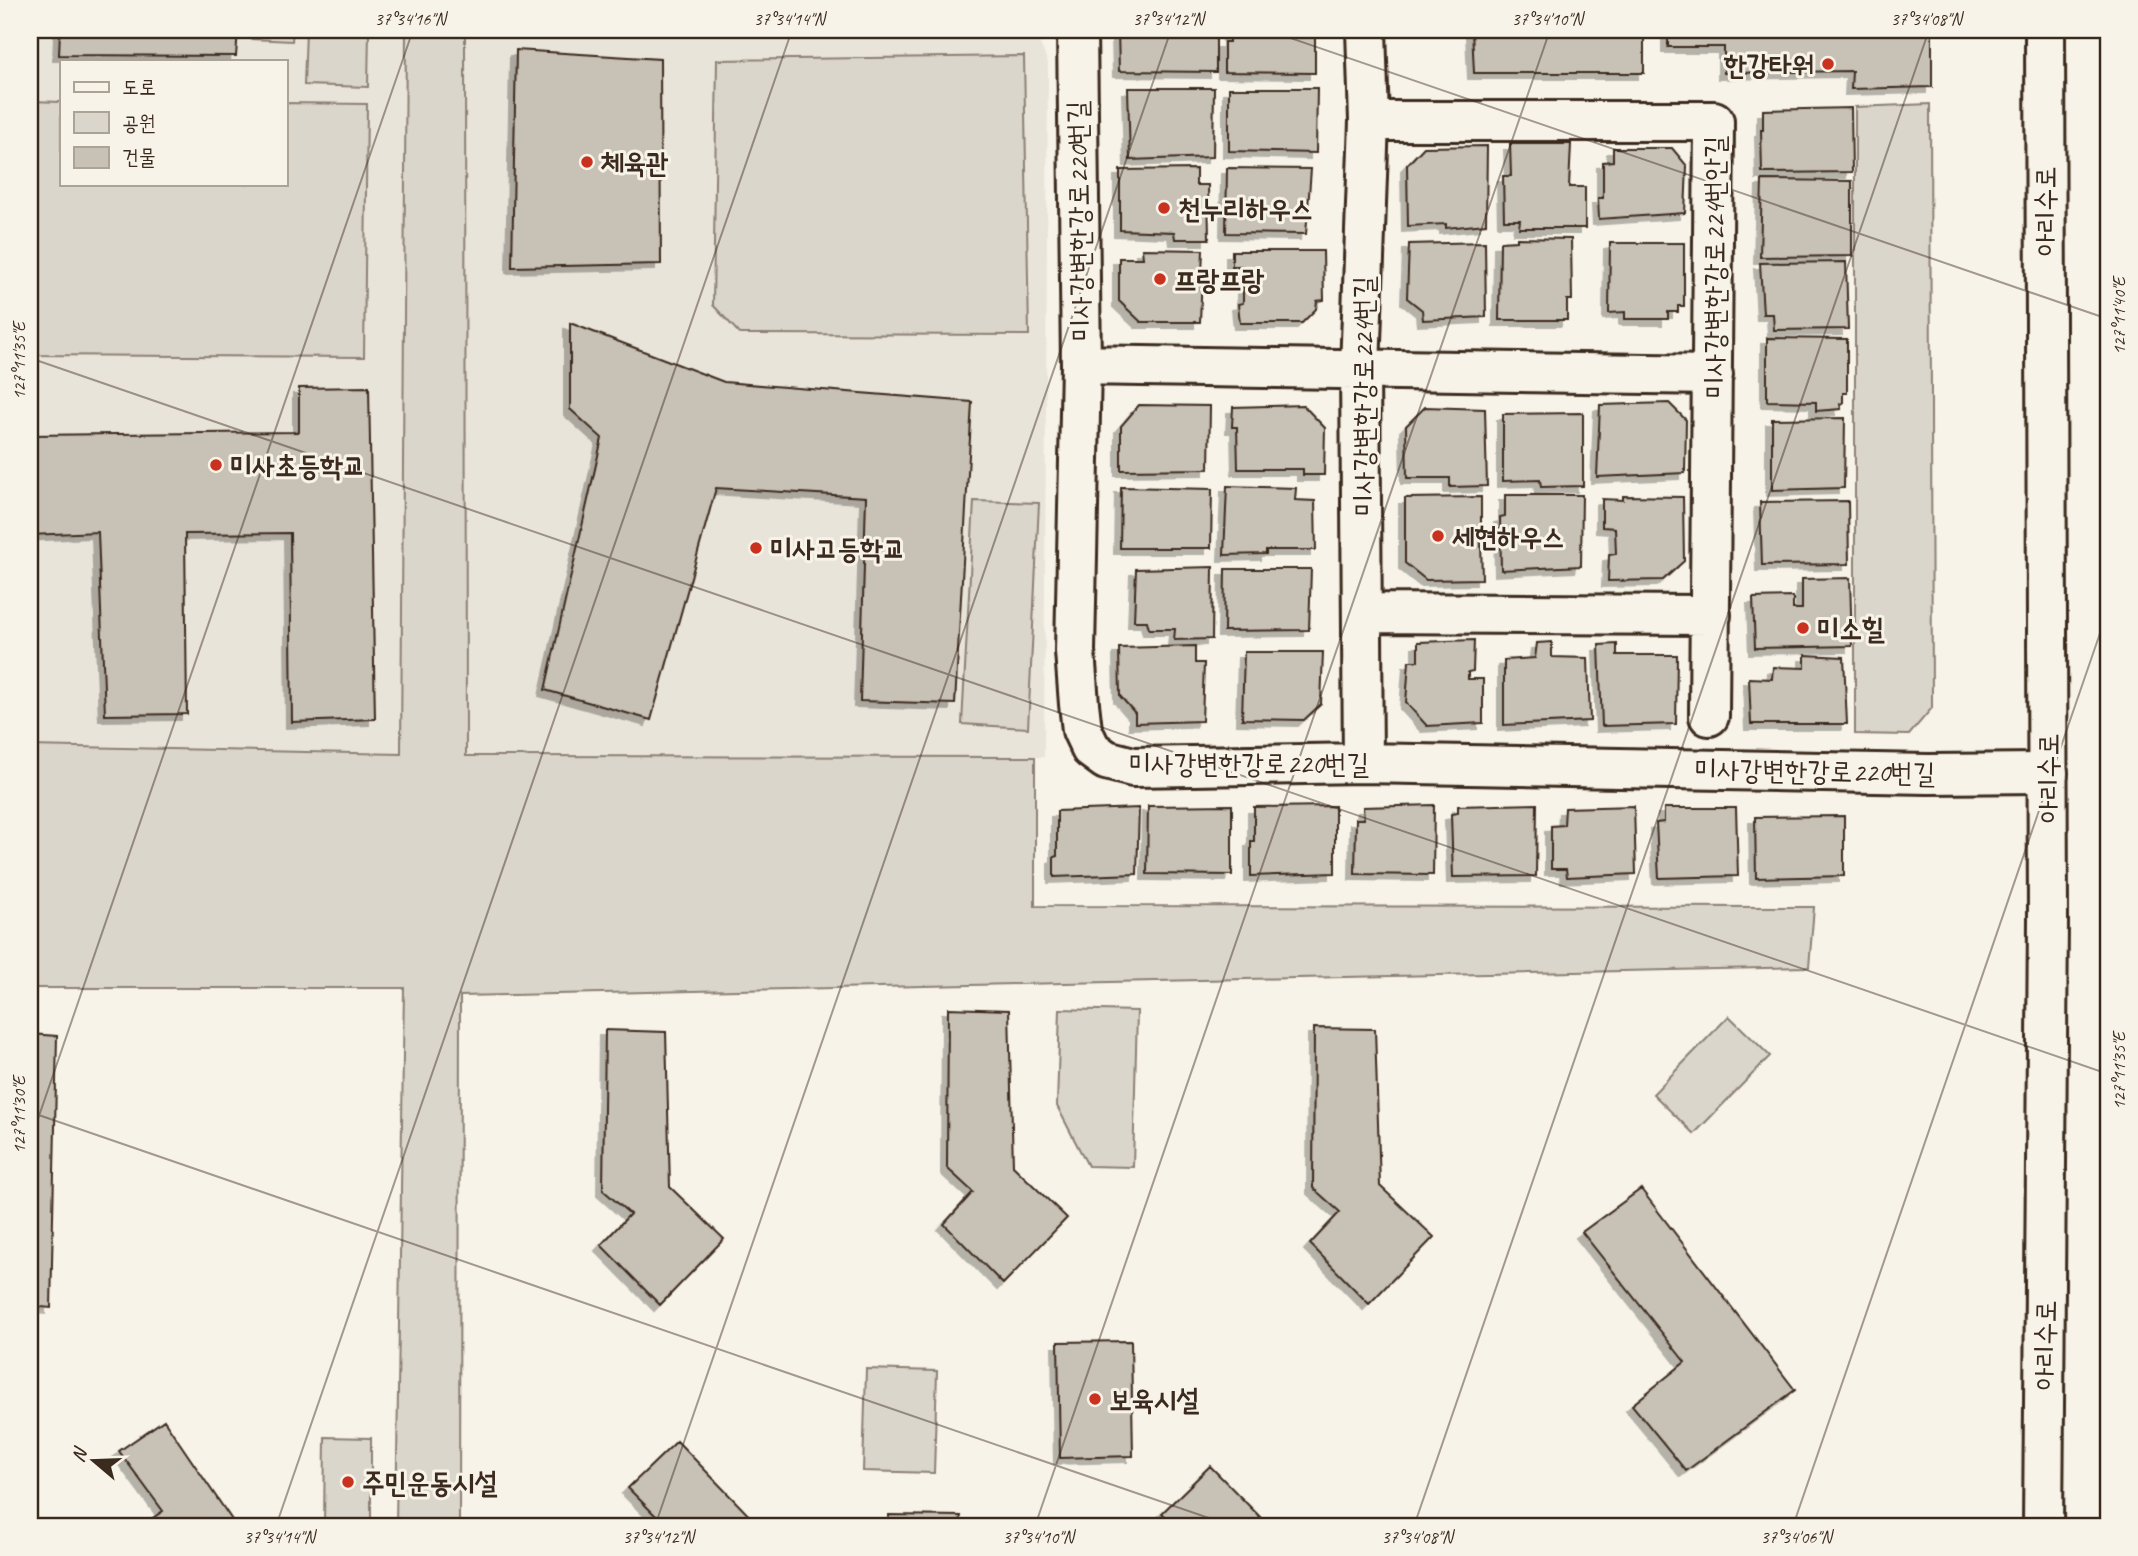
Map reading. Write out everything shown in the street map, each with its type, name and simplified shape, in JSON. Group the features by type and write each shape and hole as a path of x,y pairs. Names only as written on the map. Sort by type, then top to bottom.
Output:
{"street":[{"name":"미사강변한강로220번길","path":"1077,30 1080,365 1076,651 1082,730 1091,750 1106,760 1133,767 1363,763 1915,774 2048,773"},
{"name":"미사강변한강로224번길","path":"1363,763 1364,613 1360,369 1368,121 1366,30"},
{"name":"아리수로","path":"2043,1526 2048,773 2045,30"},
{"name":"미사강변한강로224번안길","path":"1368,121 1714,121 1712,615 1709,716"},
{"path":"1080,365 1713,375"},
{"path":"1364,613 1712,615"}],"shaded area":[{"name":"미사초등학교","path":"30,30 406,30 401,754 30,746"},
{"name":"미사고등학교","path":"465,30 1018,30 1039,41 1048,63 1044,757 466,756"}],"green space":[{"path":"252,30 293,30 292,41 251,39"},
{"path":"306,30 369,30 368,87 304,85"},
{"path":"406,30 465,30 466,756 1035,757 1035,906 1814,907 1809,967 460,996 459,1526 396,1526 404,988 30,988 30,746 401,754"},
{"path":"1024,56 1029,335 740,334 713,305 717,60"},
{"path":"30,101 60,102 60,186 287,186 287,103 367,104 364,357 30,355"},
{"path":"1930,104 1932,708 1909,735 1855,734 1855,107"},
{"path":"974,501 1039,503 1028,728 962,724"},
{"path":"1060,1009 1137,1011 1133,1167 1088,1166 1057,1106"},
{"path":"1729,1016 1770,1056 1694,1134 1653,1094"},
{"path":"866,1369 937,1371 934,1473 863,1471"},
{"name":"주민운동시설","path":"325,1437 371,1438 371,1526 324,1526"}],"building":[{"path":"60,30 238,30 236,56 59,55"},
{"path":"1118,30 1216,30 1216,72 1119,71"},
{"path":"1229,30 1315,30 1315,73 1224,72 1224,42 1229,42"},
{"path":"1472,30 1644,30 1644,73 1474,73"},
{"name":"한강타워","path":"1668,30 1932,30 1932,87 1851,89 1852,71 1724,73 1724,47 1668,47"},
{"name":"체육관","path":"516,50 660,59 661,264 512,267"},
{"path":"1128,88 1214,88 1213,157 1130,160"},
{"path":"1229,88 1317,88 1316,153 1229,151"},
{"path":"1851,108 1852,172 1762,173 1763,110"},
{"path":"1510,144 1571,144 1569,187 1585,187 1585,228 1519,228 1520,220 1504,220 1503,176 1511,176"},
{"path":"1487,146 1486,224 1446,228 1446,224 1408,226 1407,165 1424,147"},
{"path":"1613,148 1672,148 1687,166 1685,213 1599,219 1598,198 1603,198 1603,162 1613,161"},
{"path":"1227,168 1311,169 1306,234 1226,233"},
{"name":"천누리하우스","path":"1196,169 1196,185 1208,185 1209,239 1175,239 1174,232 1120,230 1120,170"},
{"path":"1762,180 1852,181 1852,256 1760,257"},
{"path":"1517,238 1571,239 1572,300 1567,300 1567,320 1499,320 1500,242 1517,241"},
{"path":"1485,242 1486,317 1423,320 1422,310 1407,298 1409,244"},
{"path":"1610,243 1684,243 1684,306 1678,306 1678,312 1668,312 1668,319 1625,319 1625,312 1609,313"},
{"name":"프랑프랑","path":"1142,249 1203,250 1200,322 1141,322 1119,301 1119,258 1143,258"},
{"path":"1232,251 1323,251 1324,300 1317,301 1316,309 1302,323 1240,323 1238,304 1243,303 1243,266 1232,266"},
{"path":"1846,262 1848,329 1774,330 1773,314 1763,314 1760,263"},
{"path":"570,323 724,382 972,402 955,704 860,701 866,497 716,488 651,720 545,690 602,438 570,409"},
{"path":"1767,338 1847,339 1847,393 1843,393 1841,409 1816,411 1816,402 1767,401"},
{"path":"369,387 375,719 292,722 290,533 185,534 187,714 105,715 98,532 30,535 30,435 299,432 299,388"},
{"path":"1669,403 1686,420 1685,473 1597,477 1600,405"},
{"path":"1139,405 1210,406 1209,469 1121,470 1121,426"},
{"path":"1303,405 1325,428 1324,475 1303,475 1303,469 1238,469 1237,427 1232,427 1233,407"},
{"path":"1425,407 1485,409 1487,486 1450,487 1450,478 1407,478 1406,426"},
{"path":"1583,413 1583,486 1541,487 1540,480 1503,481 1503,414"},
{"path":"1845,418 1844,488 1772,490 1772,419"},
{"path":"1227,486 1296,488 1295,500 1315,501 1316,550 1266,550 1266,554 1224,555"},
{"path":"1121,487 1212,489 1211,548 1120,548"},
{"path":"1505,495 1582,495 1581,566 1501,570 1500,517 1505,516"},
{"path":"1623,496 1683,497 1684,561 1663,580 1608,581 1609,555 1616,554 1615,528 1602,527 1602,499 1623,500"},
{"name":"세현하우스","path":"1481,497 1481,532 1471,532 1471,540 1481,540 1482,579 1426,580 1405,563 1405,498"},
{"path":"1848,501 1849,564 1762,565 1760,502"},
{"path":"1213,567 1212,639 1174,640 1175,629 1149,629 1147,621 1134,621 1136,569"},
{"path":"1225,569 1311,569 1309,630 1224,631"},
{"name":"미소힐","path":"1850,578 1852,646 1755,648 1753,598 1793,597 1793,609 1802,609 1802,579"},
{"path":"1474,640 1473,671 1468,672 1468,679 1483,679 1483,723 1427,726 1406,703 1409,661 1418,661 1418,642"},
{"path":"1552,642 1552,657 1588,658 1590,721 1504,725 1504,660 1535,658 1537,643"},
{"path":"1617,644 1617,655 1677,655 1676,724 1602,726 1599,645"},
{"path":"1195,646 1195,663 1204,663 1202,721 1135,723 1135,713 1120,696 1119,648"},
{"path":"1244,652 1323,652 1321,704 1304,720 1242,719"},
{"path":"1805,655 1844,657 1847,724 1751,724 1749,678 1772,679 1773,667 1805,668"},
{"path":"1537,804 1536,876 1453,877 1451,814 1458,813 1458,806"},
{"path":"1232,805 1232,875 1147,874 1148,806"},
{"path":"1434,805 1433,875 1355,874 1356,819 1364,819 1363,807"},
{"path":"1335,806 1335,873 1251,876 1254,807"},
{"path":"1634,806 1636,874 1567,877 1566,869 1551,869 1551,826 1564,825 1565,808"},
{"path":"1139,808 1137,874 1054,877 1057,811"},
{"path":"1664,808 1736,808 1738,876 1659,878 1656,823 1664,822"},
{"path":"1844,816 1844,876 1756,878 1755,817"},
{"path":"948,1008 1009,1010 1013,1166 1067,1218 1003,1284 944,1224 973,1192 947,1168"},
{"path":"1314,1028 1375,1029 1380,1186 1434,1237 1369,1304 1310,1244 1340,1212 1313,1188"},
{"path":"605,1030 666,1032 670,1187 724,1239 660,1305 601,1245 630,1214 603,1190"},
{"path":"30,1034 57,1036 51,1308 30,1306"},
{"path":"1641,1189 1795,1390 1686,1471 1632,1405 1685,1362 1582,1232"},
{"name":"보육시설","path":"1131,1341 1133,1456 1060,1458 1058,1342"},
{"path":"164,1420 236,1526 141,1526 163,1511 119,1451"},
{"path":"677,1441 759,1526 666,1526 628,1488"},
{"path":"1210,1466 1269,1526 1175,1526 1162,1513"},
{"path":"889,1515 961,1516 960,1526 888,1526"}],"place":[{"name":"한강타워","path":"1828,64"},
{"name":"체육관","path":"587,162"},
{"name":"천누리하우스","path":"1164,208"},
{"name":"프랑프랑","path":"1160,279"},
{"name":"미사초등학교","path":"216,465"},
{"name":"세현하우스","path":"1438,536"},
{"name":"미사고등학교","path":"756,548"},
{"name":"미소힐","path":"1803,628"},
{"name":"보육시설","path":"1095,1399"},
{"name":"주민운동시설","path":"348,1482"}]}
